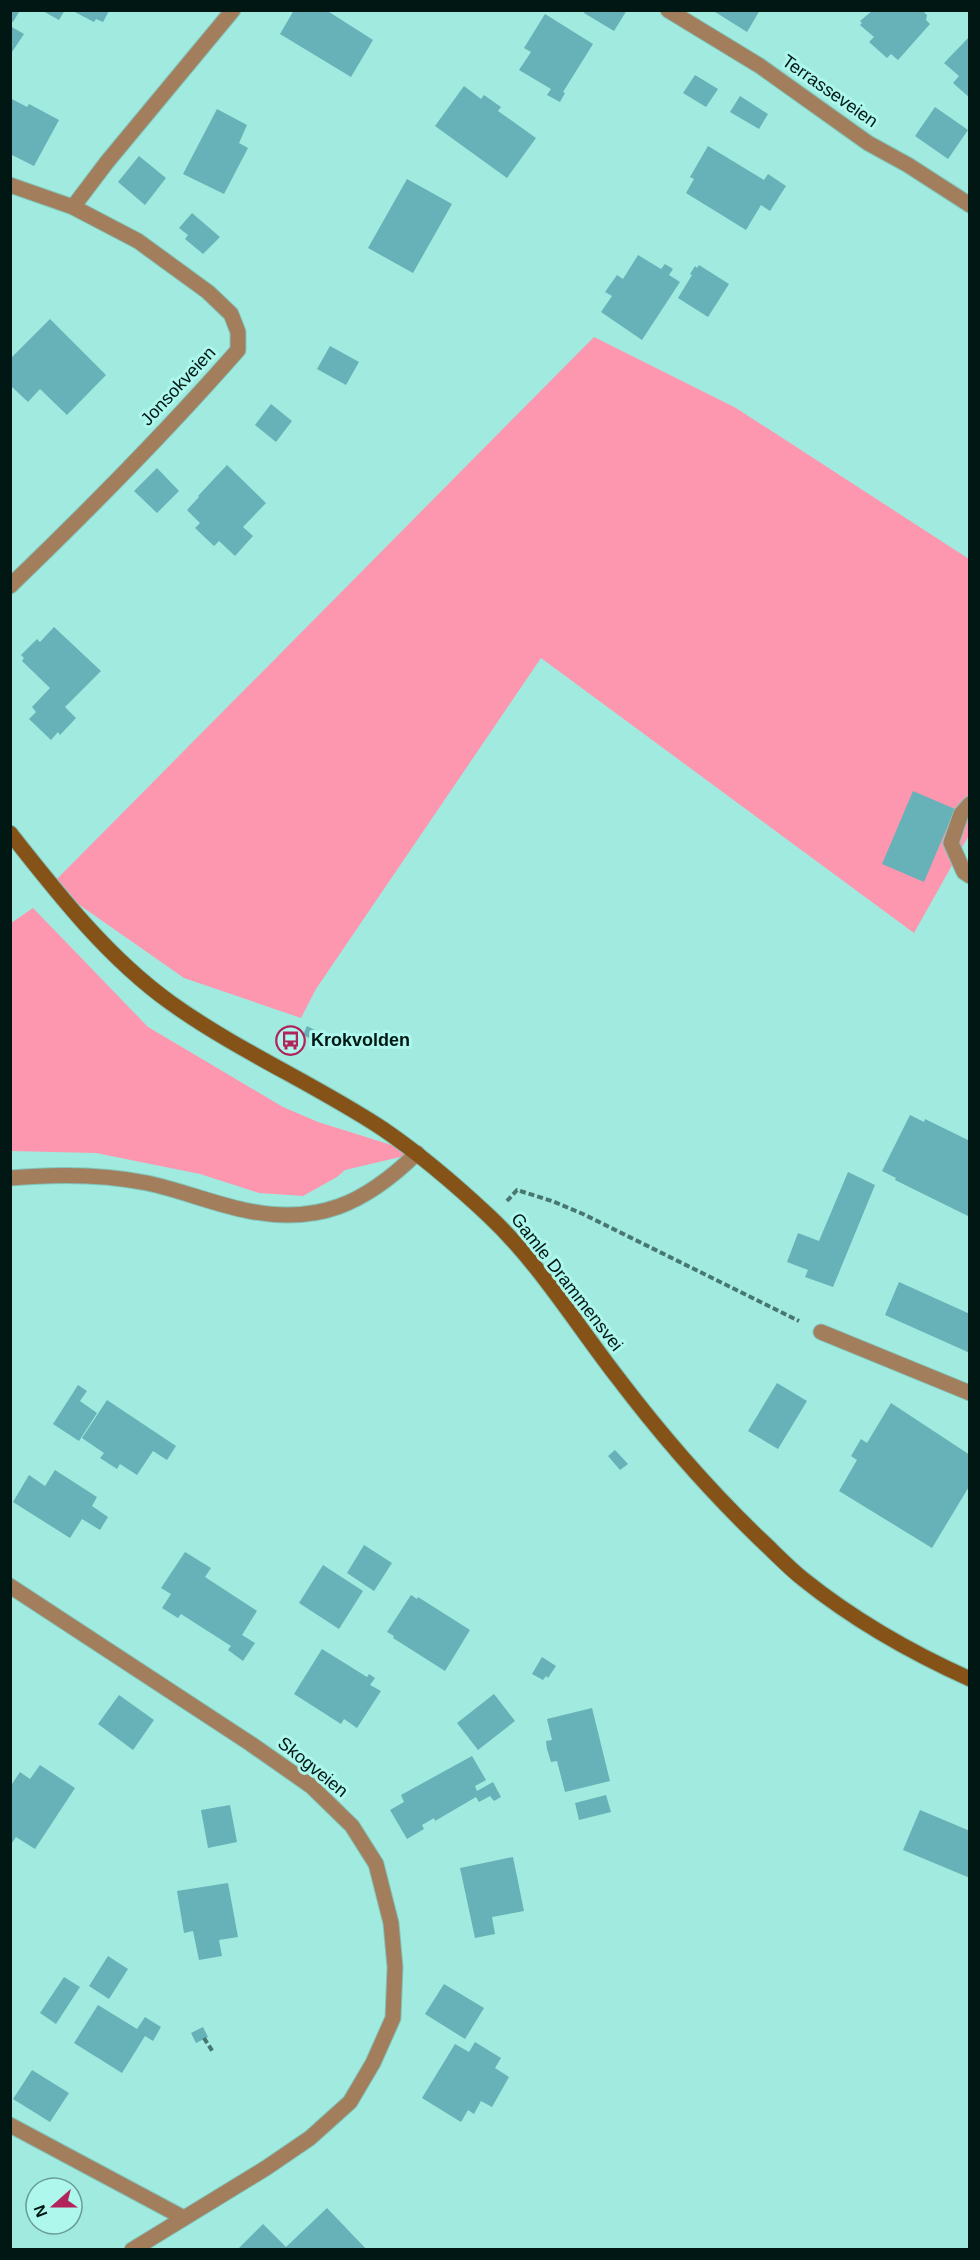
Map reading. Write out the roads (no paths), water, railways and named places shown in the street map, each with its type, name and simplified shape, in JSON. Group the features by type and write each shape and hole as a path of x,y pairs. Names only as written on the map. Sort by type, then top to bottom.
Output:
{"main road":[{"name":"Gamle Drammensvei","path":"10,833 51,885 92,931 128,967 168,1001 212,1030 381,1128 417,1153 491,1218 577,1320 652,1422 724,1505 801,1577 846,1611 896,1643 969,1679"}],"street":[{"path":"74,207 107,162 233,10"},
{"name":"Terrasseveien","path":"668,10 760,66 868,142 969,205"},
{"name":"Jonsokveien","path":"10,185 74,207 138,241 208,292 231,314 238,332 238,350 210,382 66,532 10,586"},
{"path":"969,804 961,814 951,843 964,872 969,876"},
{"path":"10,1178 82,1175 146,1183 244,1210 279,1215 315,1215 351,1202 395,1175 417,1153"},
{"path":"821,1332 969,1393"},
{"name":"Skogveien","path":"10,1586 251,1743 311,1786 352,1826 376,1864 391,1923 395,1967 393,2018 373,2063 350,2102 310,2138 266,2168 132,2250"},
{"path":"10,2125 184,2218"}],"place":[{"name":"Krokvolden","path":"290,1040"}]}
